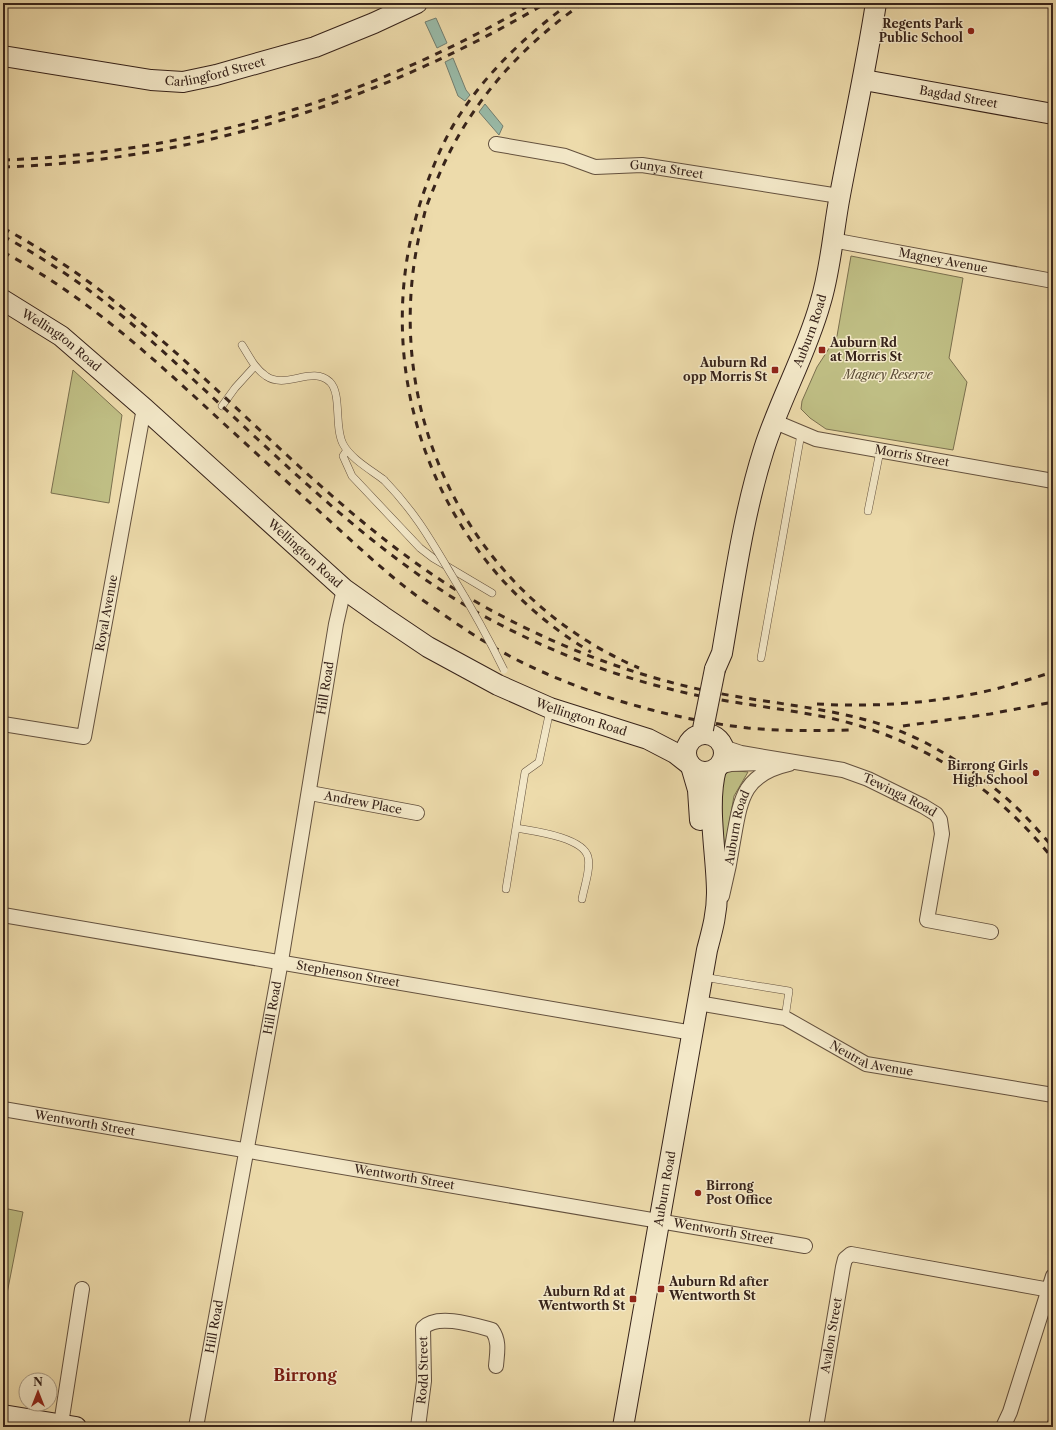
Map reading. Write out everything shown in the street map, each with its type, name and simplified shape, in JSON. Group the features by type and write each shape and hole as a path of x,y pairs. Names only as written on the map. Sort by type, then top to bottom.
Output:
{"main road":[{"name":"Carlingford Street","path":"3,56 151,80 183,82 216,75 315,46 374,23 417,3"},
{"name":"Auburn Road","path":"708,736 748,510 773,421 812,331 819,310 839,196 864,80 876,3"},
{"name":"Bagdad Street","path":"864,80 1053,114"},
{"name":"Wellington Road","path":"3,300 61,336 144,408 344,589 428,647 501,677 550,708 648,739 675,753 690,765"},
{"name":"Wellington Road","path":"648,739 676,740 708,736"},
{"path":"708,736 724,754 718,768 703,772 690,765 686,756 687,748 708,736"},
{"name":"Auburn Road","path":"690,765 699,795 707,950"},
{"name":"Auburn Road","path":"623,1427 702,977 707,950 715,921 717,887 712,792 718,768"},
{"path":"3,1415 69,1426"}],"street":[{"name":"Gunya Street","path":"496,144 565,156 595,167 625,164 655,166 839,196"},
{"name":"Magney Avenue","path":"832,240 1053,280"},
{"name":"Royal Avenue","path":"3,724 84,737 144,408"},
{"name":"Morris Street","path":"773,421 816,440 1053,481"},
{"name":"Hill Road","path":"196,1427 281,961 310,793 336,624 344,589"},
{"name":"Tewinga Road","path":"708,736 729,749 741,753 843,770 868,779 936,814 940,820 942,834 927,920 991,932"},
{"name":"Tewinga Road","path":"718,768 734,764 789,762"},
{"name":"Auburn Road","path":"715,921 726,882 738,810 744,792 752,782 762,774 789,762"},
{"name":"Andrew Place","path":"310,793 417,813"},
{"name":"Stephenson Street","path":"3,915 281,961 692,1033"},
{"name":"Neutral Avenue","path":"698,1003 785,1018 866,1064 1053,1095"},
{"name":"Wentworth Street","path":"3,1109 246,1152 660,1220 804,1246"},
{"name":"Avalon Street","path":"816,1427 845,1259 851,1254 1050,1290"},
{"path":"1003,1427 1050,1290 1053,1276"},
{"path":"69,1426 82,1289"},
{"name":"Rodd Street","path":"418,1427 424,1381 423,1328 427,1323 436,1321 451,1321 492,1330 496,1336 498,1345 496,1366"}],"lane":[{"path":"242,345 255,366 267,377 277,381 315,376 325,378 331,382 336,395 339,434 347,450 384,480 404,501 422,525 483,627 501,677"},
{"path":"222,406 255,366"},
{"path":"761,658 801,434"},
{"path":"347,450 343,456 352,476 420,548 433,558 492,593"},
{"path":"868,511 880,451"},
{"path":"506,888 525,772 539,762 550,708"},
{"path":"516,828 554,836 583,848 588,856 588,868 582,899"},
{"path":"702,977 789,991 785,1018"}],"green space":[{"name":"Magney Reserve","path":"851,256 963,278 949,358 967,382 953,450 826,429 810,418 801,409 802,401 817,367 837,336"},
{"path":"73,370 122,415 109,503 51,493"},
{"path":"727,770 748,772 734,796 723,858 721,775"},
{"path":"3,1208 23,1212 3,1314"}],"shaded area":[{"path":"436,18 447,43 437,48 425,22"},
{"path":"453,58 466,90 470,95 465,101 458,96 445,62"},
{"path":"485,104 503,126 499,135 479,112"}],"railway":[{"path":"3,160 73,155 142,146 210,132 278,114 344,92 409,66 472,36 533,3"},
{"path":"3,167 75,162 146,152 216,138 285,119 353,96 419,69 483,38 546,3"},
{"path":"570,3 525,40 497,67 472,97 450,130 426,186 408,252 402,319 408,385 424,449 452,509 489,564 535,612 591,652"},
{"path":"583,3 536,40 495,83 461,131 447,158 430,197 424,216 412,285 412,353 424,420 447,482 480,540 524,591 577,635 639,668"},
{"path":"3,228 71,269 133,316 193,368 309,476 369,527 432,574 500,615 579,652 661,680 717,693 851,716 903,732 940,751 984,780 1020,811 1053,847"},
{"path":"3,236 63,272 111,307 161,349 267,448 339,512 414,572 454,598 516,633 558,652 602,669 690,694 830,718 895,738 925,752 954,769 981,788 1007,809 1031,833 1053,859"},
{"path":"3,252 62,288 144,351 388,573 438,611 513,658 569,683 619,701 696,720 748,728 773,730 849,730"},
{"path":"817,704 876,705 934,700 993,690 1053,672"},
{"path":"903,726 990,714 1053,702"},
{"path":"1047,1427 1053,1410"}],"place":[{"name":"Regents Park Public School","path":"971,31"},
{"name":"Auburn Rd at Morris St","path":"822,350"},
{"name":"Auburn Rd opp Morris St","path":"775,370"},
{"name":"Birrong Girls High School","path":"1036,773"},
{"name":"Birrong Post Office","path":"698,1193"},
{"name":"Auburn Rd after Wentworth St","path":"661,1289"},
{"name":"Auburn Rd at Wentworth St","path":"633,1299"}],"district":[{"name":"Birrong","path":"305,1375"}]}
